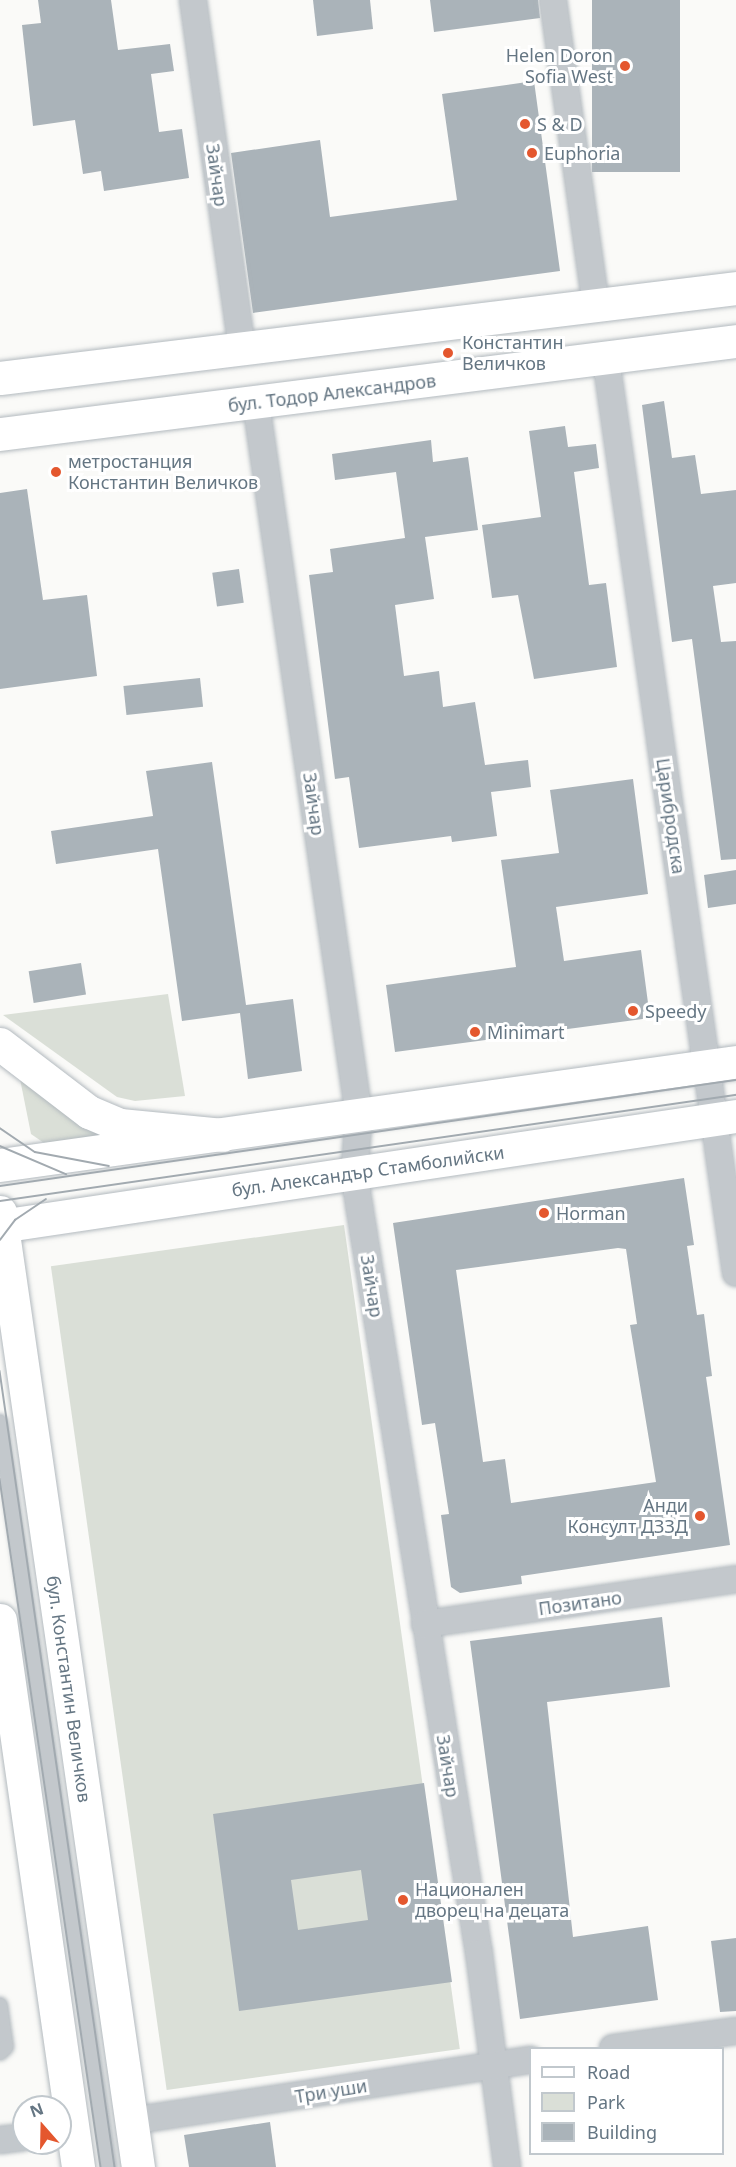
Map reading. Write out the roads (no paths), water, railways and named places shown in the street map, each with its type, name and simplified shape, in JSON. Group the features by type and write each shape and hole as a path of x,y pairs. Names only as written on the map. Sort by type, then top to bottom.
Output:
{"main road":[{"path":"0,378 736,288"},
{"name":"бул. Тодор Александров","path":"0,434 736,341"},
{"path":"0,1044 89,1112 120,1125 223,1135"},
{"path":"0,1165 721,1064"},
{"name":"бул. Александър Стамболийски","path":"1,1221 354,1173 725,1118"},
{"name":"бул. Константин Величков","path":"1,1221 138,2167"},
{"path":"0,1620 5,1690 61,2095"},
{"path":"72,2149 78,2167"}],"street":[{"name":"Зайчар","path":"193,0 242,350"},
{"path":"553,0 596,306"},
{"name":"Царибродска","path":"606,359 721,1064 736,1274"},
{"name":"Зайчар","path":"256,403 359,1116 354,1173 494,2066 507,2167"},
{"name":"Позитано","path":"424,1624 736,1579"},
{"path":"627,2047 736,2031"},
{"name":"Три уши","path":"131,2121 529,2060"}],"lane":[{"name":"бул. Константин Величков","path":"0,1422 109,2167"},
{"path":"0,2005 6,2047 0,2053"}],"tram line":[{"path":"0,1186 736,1080"},
{"path":"0,1201 736,1095"},
{"path":"0,1128 35,1152 109,1166"},
{"path":"0,1146 66,1174"},
{"path":"0,1240 15,1220 46,1199"},
{"path":"0,1371 115,2167"},
{"path":"0,1479 101,2167"}],"place":[{"name":"Helen Doron Sofia West","path":"625,66"},
{"name":"S & D","path":"525,124"},
{"name":"Euphoria","path":"532,153"},
{"name":"Константин Величков","path":"448,353"},
{"name":"метростанция Константин Величков","path":"56,472"},
{"name":"Speedy","path":"633,1011"},
{"name":"Minimart","path":"475,1032"},
{"name":"Horman","path":"544,1213"},
{"name":"Анди Консулт ДЗЗД","path":"700,1516"},
{"name":"Национален дворец на децата","path":"403,1900"}]}
